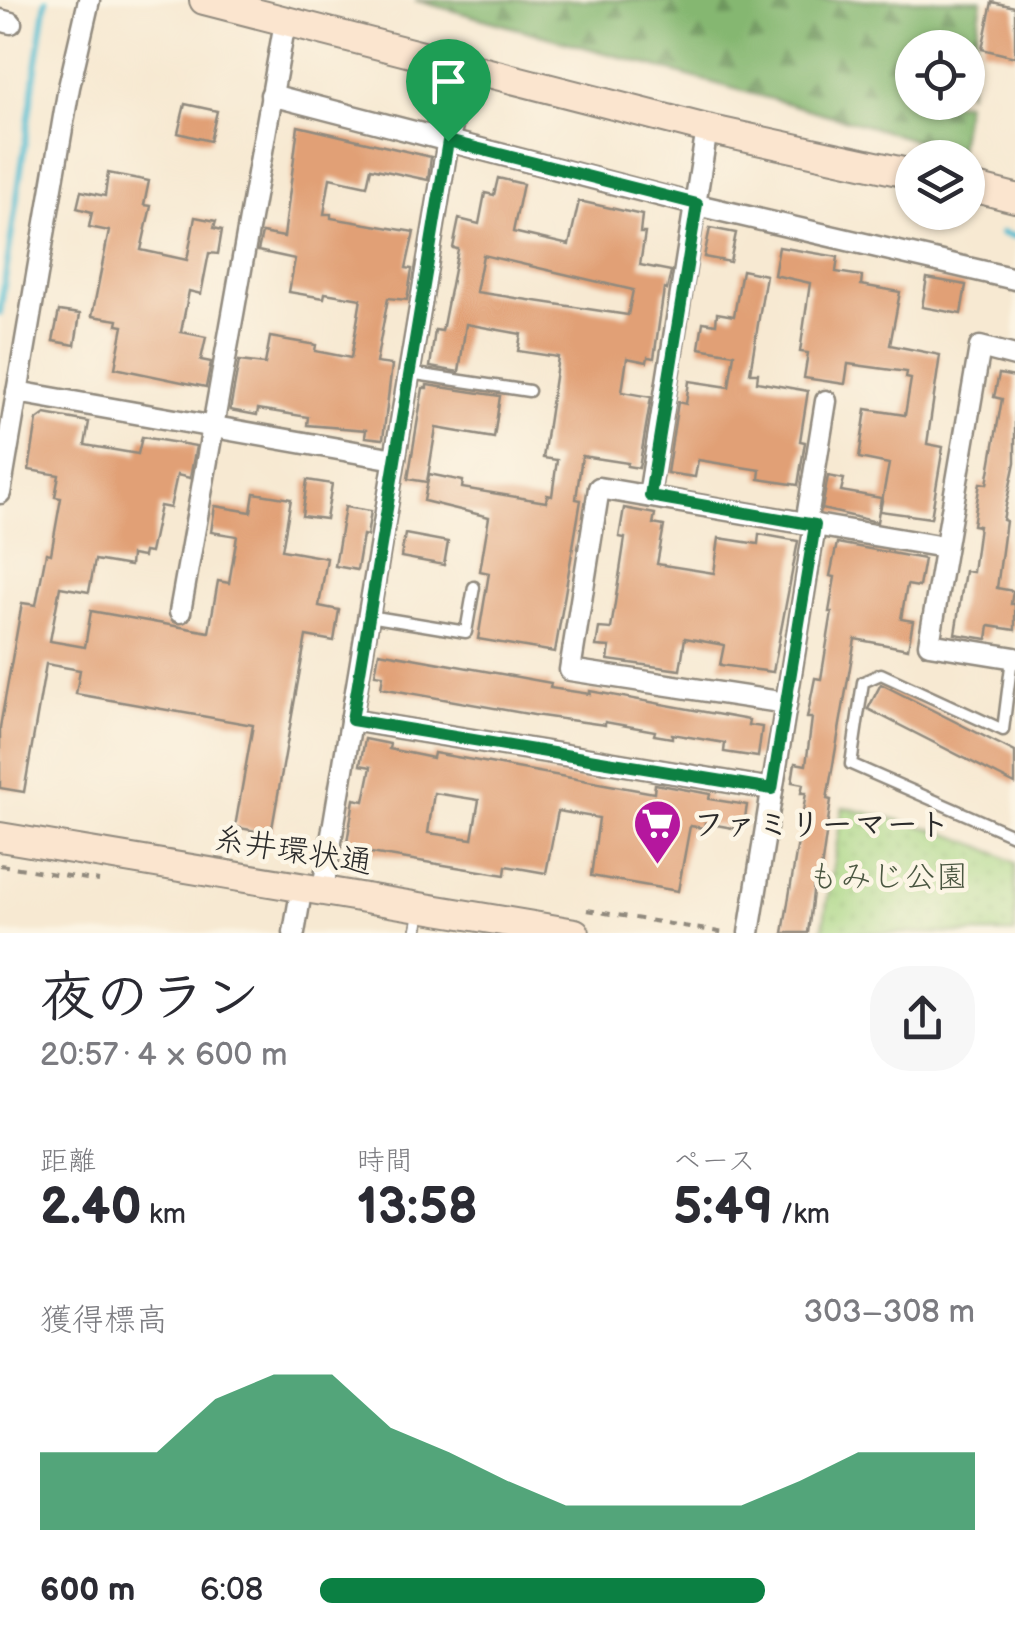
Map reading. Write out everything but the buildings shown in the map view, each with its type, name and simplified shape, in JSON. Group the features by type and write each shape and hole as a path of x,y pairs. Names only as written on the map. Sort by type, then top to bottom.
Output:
{"street":[{"path":"0,493 69,88 90,0"},
{"path":"204,0 707,129 895,170"},
{"path":"180,612 285,22"},
{"path":"294,933 312,888 352,720 448,141 467,68"},
{"path":"271,94 697,204 1015,279"},
{"path":"650,496 707,129"},
{"path":"985,190 1015,198"},
{"path":"1014,658 929,644 980,347 1015,356"},
{"path":"18,392 395,459"},
{"path":"749,933 786,702 826,402"},
{"path":"786,702 570,670 599,488 944,548"},
{"path":"352,720 772,789"},
{"name":"糸井環状通","path":"0,837 312,888 419,920 575,933"}],"lane":[{"path":"409,373 529,391"},
{"path":"369,616 466,632 474,587"},
{"path":"1014,658 1003,730 881,674 863,682 850,764 1015,836"}],"green space":[{"path":"415,0 982,0 978,30 895,30 895,120 963,120 960,140 913,140"},
{"name":"もみじ公園","path":"843,807 953,836 1015,863 1015,933 822,933"}],"waterway":[{"path":"0,313 46,0"},
{"path":"1001,233 1015,237"}],"place":[{"name":"ファミリーマート","path":"658,866"}],"route":[{"path":"448,141 697,204 650,496 815,525 772,789 352,720 448,141"}]}
